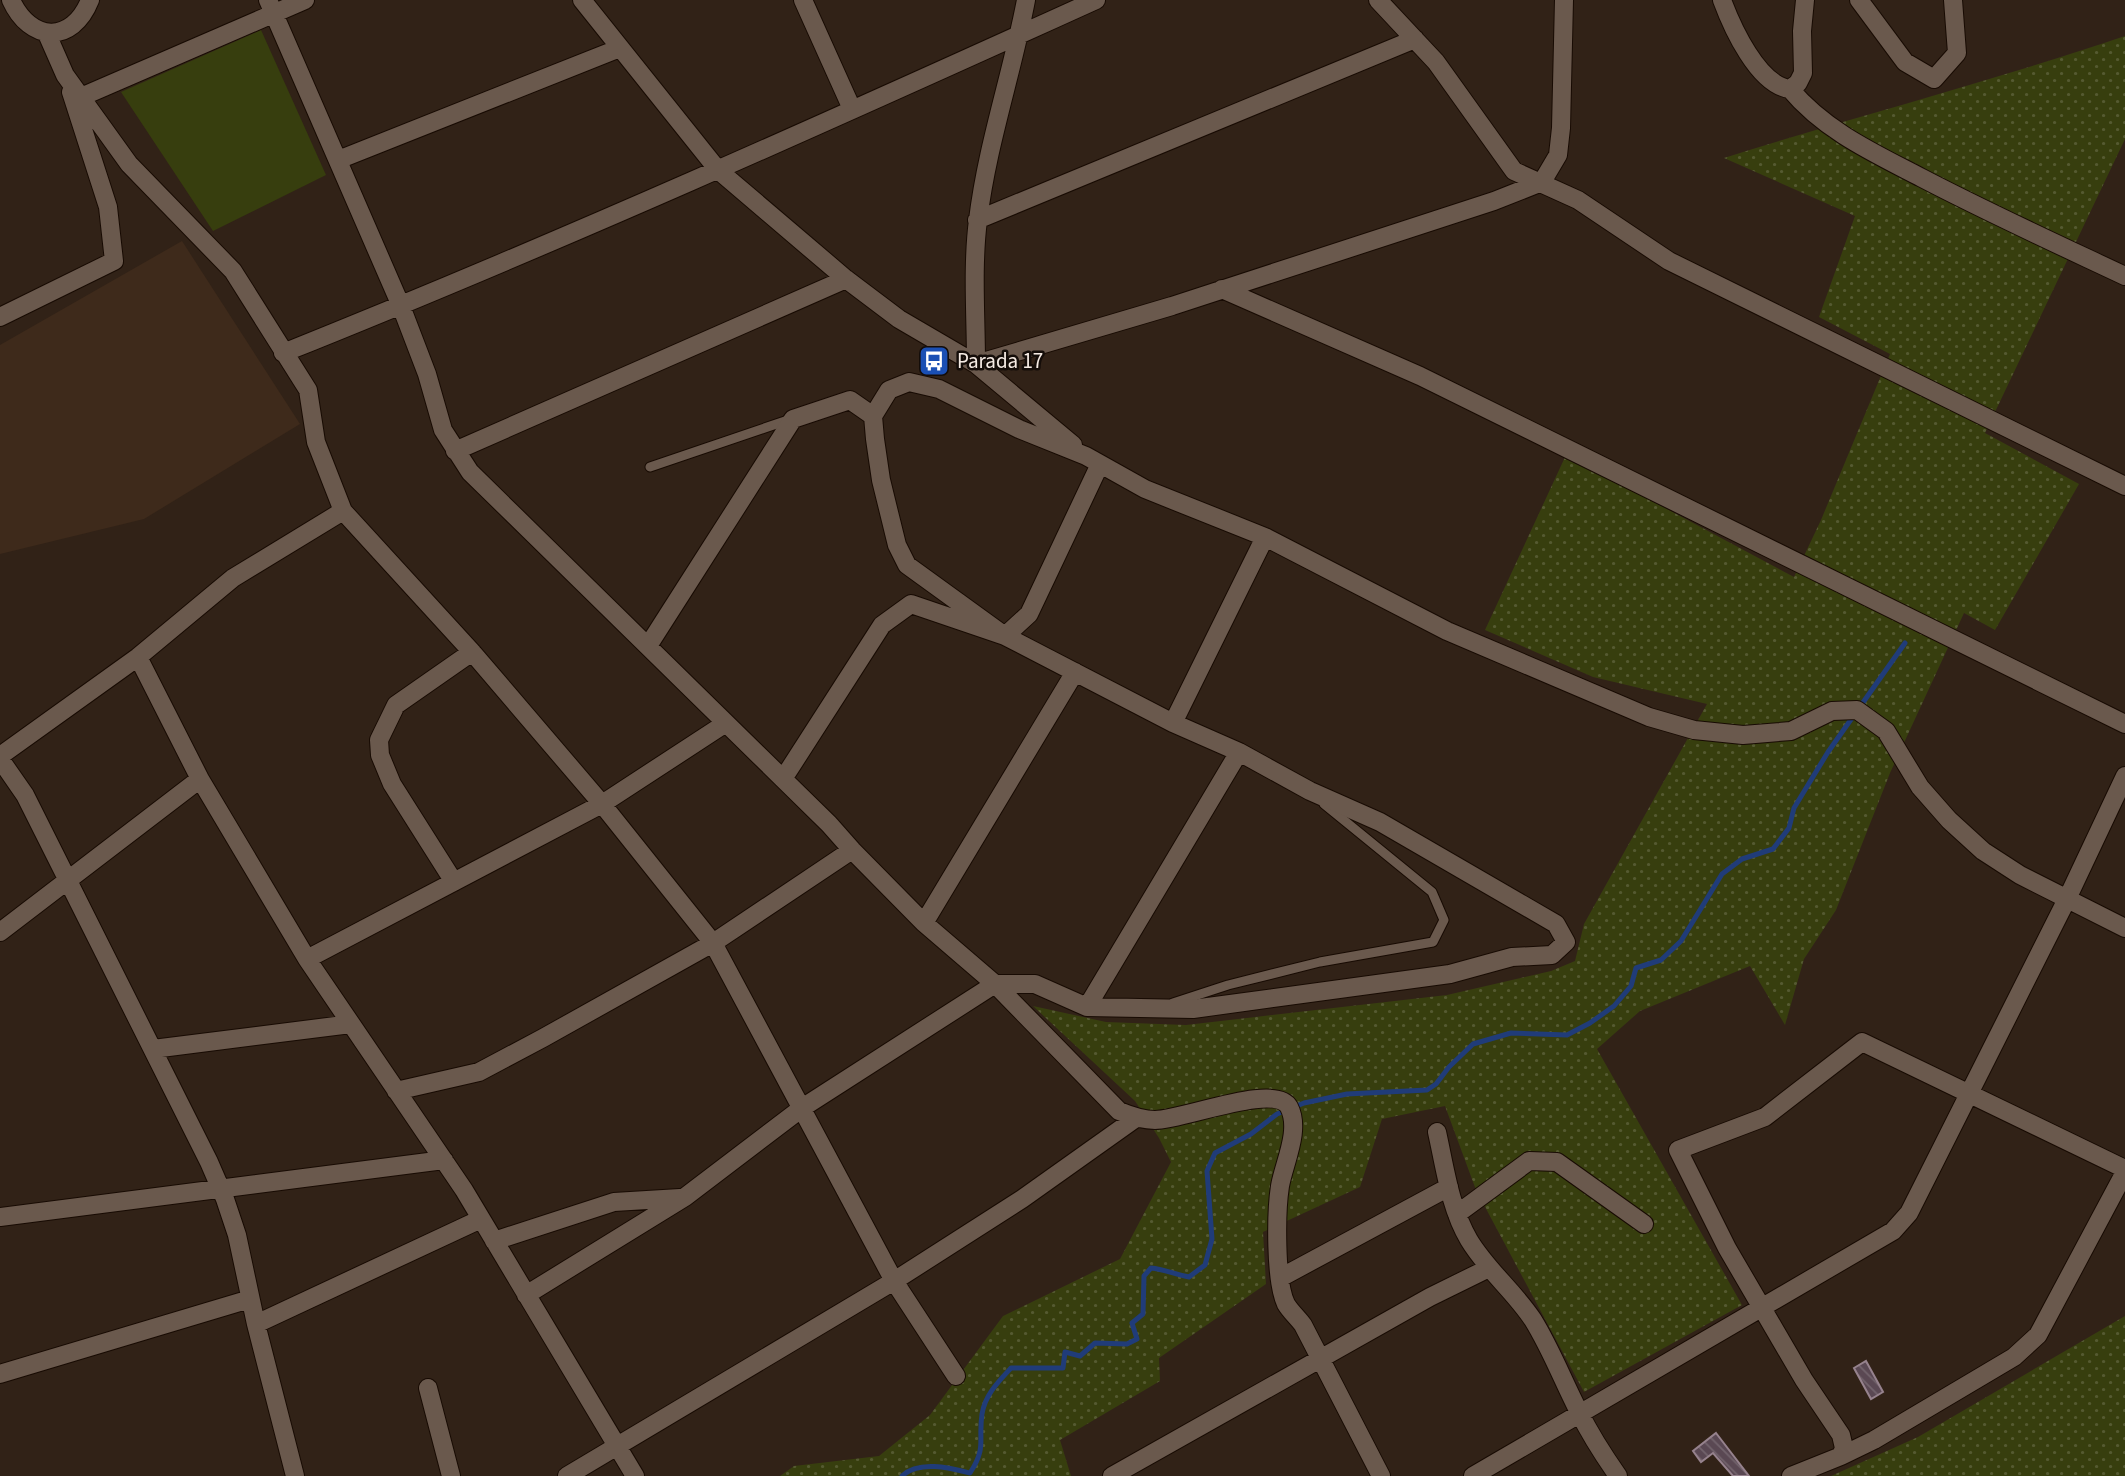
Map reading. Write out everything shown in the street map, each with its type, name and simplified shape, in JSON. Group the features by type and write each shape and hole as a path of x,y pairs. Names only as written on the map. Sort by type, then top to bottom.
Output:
{"street":[{"path":"11,0 18,15 31,28 47,34 63,30 76,21 87,9 90,0"},
{"path":"81,97 271,7 305,0"},
{"path":"582,0 718,170 846,279 899,319 976,364 1093,460"},
{"path":"803,0 852,109"},
{"path":"976,364 977,220 992,137 1026,0"},
{"path":"284,353 401,306 718,170 1096,0"},
{"path":"1378,0 1436,62 1514,171 1578,200 1669,261 2125,486"},
{"path":"976,364 1222,289 1494,201 1542,182 1558,155 1564,0"},
{"path":"1722,0 1730,20 1756,64 1780,88 1790,89 1816,116 1839,134 1979,208 2125,276"},
{"path":"1790,89 1798,83 1803,73 1802,31 1805,0"},
{"path":"1859,0 1905,62 1934,79 1957,53 1953,0"},
{"path":"271,7 401,306 427,374 443,430 470,472 829,824 924,923 995,984 1119,1111 1136,1118 1156,1120 1178,1118 1262,1097 1278,1097 1289,1106 1293,1126 1280,1187 1280,1279 1286,1303 1303,1325 1381,1476"},
{"path":"0,317 114,261 108,207 65,75 47,34"},
{"path":"977,220 1415,39"},
{"path":"338,160 620,48"},
{"path":"65,75 129,164 233,271 308,390 316,442 343,510 472,652 602,804 713,943 894,1281 956,1376"},
{"path":"455,451 846,279"},
{"path":"1222,289 1420,376 2125,724"},
{"path":"526,1295 685,1197 802,1108 995,984 1035,984 1087,1007 1193,1009 1450,974 1511,957 1552,955 1566,943 1556,924 1452,862 1380,822 1310,791 1239,752 1173,723 1005,636 907,565 897,545 881,480 873,416 889,390 909,382 939,389 1019,429 1093,460 1145,489 1265,537 1447,631 1649,717 1694,730 1743,735 1791,731 1832,711 1857,710 1886,732 1920,787 1974,843 2020,875 2125,928"},
{"path":"648,646 793,419 850,400 873,416"},
{"path":"1005,636 1029,614 1093,460"},
{"path":"295,1476 256,1324 237,1235 209,1162 25,795 0,757 138,657 233,578 343,510"},
{"path":"1173,723 1265,537"},
{"path":"783,779 883,625 911,604 1005,636"},
{"path":"454,881 392,784 380,755 379,740 396,705 472,652"},
{"path":"138,657 200,779 307,959 444,1160 635,1476"},
{"path":"924,923 1075,673"},
{"path":"307,959 602,804 726,723"},
{"path":"1087,1007 1239,752"},
{"path":"1473,1476 1893,1231 1909,1213 2067,899 2125,776"},
{"path":"0,932 200,779"},
{"path":"396,1091 479,1072 713,943 852,850"},
{"path":"153,1049 351,1024"},
{"path":"1791,1476 1841,1456 1874,1440 2014,1357 2038,1335 2125,1170 1862,1042 1765,1117 1678,1150 1727,1248 1804,1380 1840,1435 1844,1448 1841,1456"},
{"path":"567,1476 894,1281 1023,1199 1136,1118"},
{"path":"1437,1132 1449,1187 1469,1240 1533,1320 1580,1414 1618,1476"},
{"path":"0,1217 444,1160"},
{"path":"1457,1214 1529,1161 1557,1163 1644,1224"},
{"path":"1280,1279 1449,1187"},
{"path":"494,1241 614,1202 685,1197"},
{"path":"256,1324 481,1219"},
{"path":"1112,1476 1430,1297 1489,1268"},
{"path":"0,1374 250,1299"},
{"path":"428,1388 451,1476"}],"lane":[{"path":"650,467 793,419"},
{"path":"1159,1008 1228,985 1320,962 1433,942 1444,920 1432,892 1310,791"}],"shaded area":[{"path":"182,241 300,424 144,519 0,554 0,345"}],"green space":[{"path":"261,30 326,175 213,231 121,92"},
{"path":"2125,36 2125,139 1985,433 2079,484 1995,630 1964,613 1890,773 1836,910 1804,959 1785,1025 1750,966 1640,1011 1597,1049 1742,1305 1584,1392 1476,1190 1445,1106 1382,1119 1360,1187 1263,1232 1266,1284 1159,1358 1160,1381 1060,1440 1071,1476 780,1476 794,1466 879,1456 930,1415 1003,1316 1120,1259 1171,1162 1135,1101 1033,1006 1106,1022 1186,1025 1447,995 1551,971 1575,961 1584,924 1707,704 1593,677 1485,630 1566,455 1794,577 1821,520 1890,354 1819,317 1855,216 1724,158"},
{"path":"2125,1316 2125,1476 1831,1476 1918,1437"}],"building":[{"path":"1866,1361 1883,1392 1871,1399 1854,1368"},
{"path":"1716,1433 1749,1476 1733,1476 1713,1453 1701,1462 1693,1451"}],"waterway":[{"path":"902,1476 909,1471 926,1467 970,1473 980,1450 982,1414 986,1401 1011,1368 1063,1368 1065,1352 1080,1356 1095,1343 1127,1344 1137,1339 1132,1323 1143,1314 1144,1276 1151,1268 1189,1277 1205,1265 1212,1239 1207,1171 1215,1153 1251,1134 1277,1114 1304,1103 1347,1094 1427,1090 1436,1084 1473,1044 1511,1033 1567,1035 1614,1006 1631,986 1636,968 1661,960 1681,941 1722,874 1742,859 1773,849 1789,828 1794,808 1828,752 1905,643"}],"place":[{"name":"Parada 17","path":"934,361"}]}
